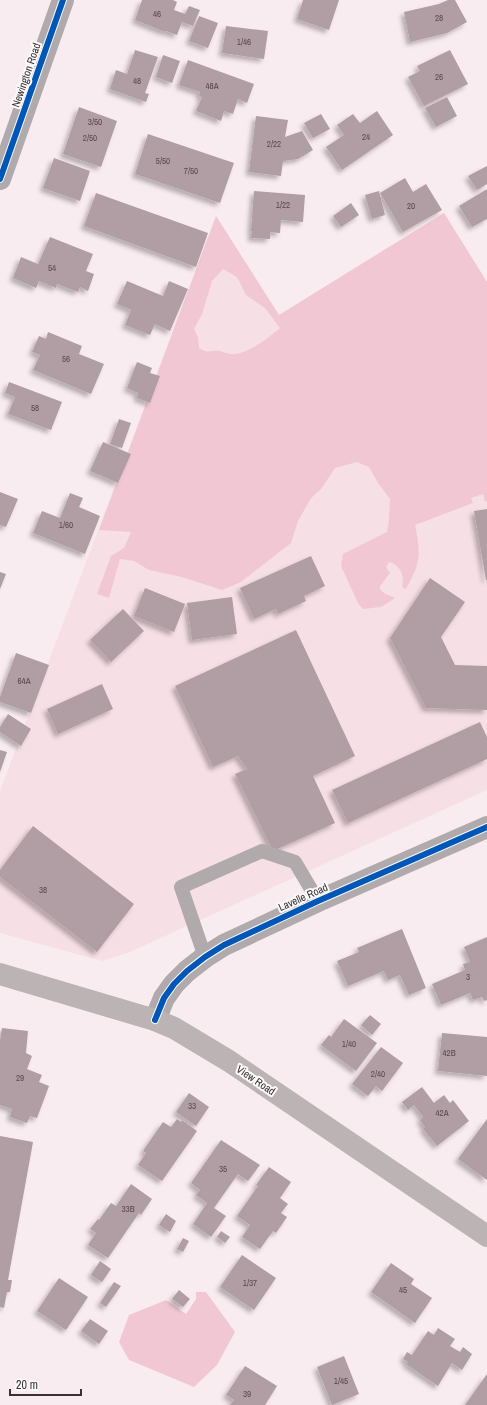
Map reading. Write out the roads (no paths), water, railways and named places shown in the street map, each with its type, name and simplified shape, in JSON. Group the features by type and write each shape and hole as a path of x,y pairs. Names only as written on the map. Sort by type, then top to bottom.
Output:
{"main road":[{"name":"View Road","path":"0,974 155,1020 174,1028 229,1061 487,1236"}],"street":[{"name":"Newington Road","path":"0,179 63,0"},
{"name":"Lavelle Road","path":"155,1020 164,998 174,984 187,971 224,945 318,901 487,827"}],"lane":[{"path":"205,957 181,887 262,851 295,862 318,901"}]}
